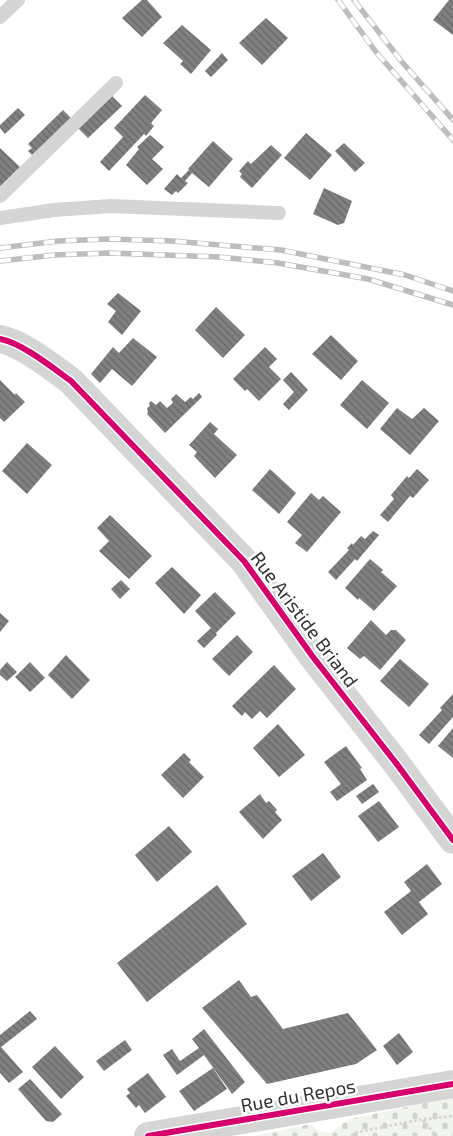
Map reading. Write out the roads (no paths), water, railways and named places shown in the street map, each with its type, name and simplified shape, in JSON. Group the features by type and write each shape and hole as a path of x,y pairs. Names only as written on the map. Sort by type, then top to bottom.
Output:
{"street":[{"name":"Rue Aristide Briand","path":"0,339 7,340 40,359 71,381 244,561 313,657 396,763 453,840"},
{"name":"Rue du Repos","path":"148,1136 453,1084"}],"lane":[{"path":"0,17 18,0"},
{"path":"0,196 116,83"},
{"path":"0,218 54,210 111,206 279,213"}],"railway":[{"path":"338,0 376,52 453,140"},
{"path":"354,0 402,62 453,120"},
{"path":"0,248 58,241 109,239 172,241 281,250 405,275 453,291"},
{"path":"0,261 54,255 109,253 219,257 278,263 368,279 453,305"}]}
